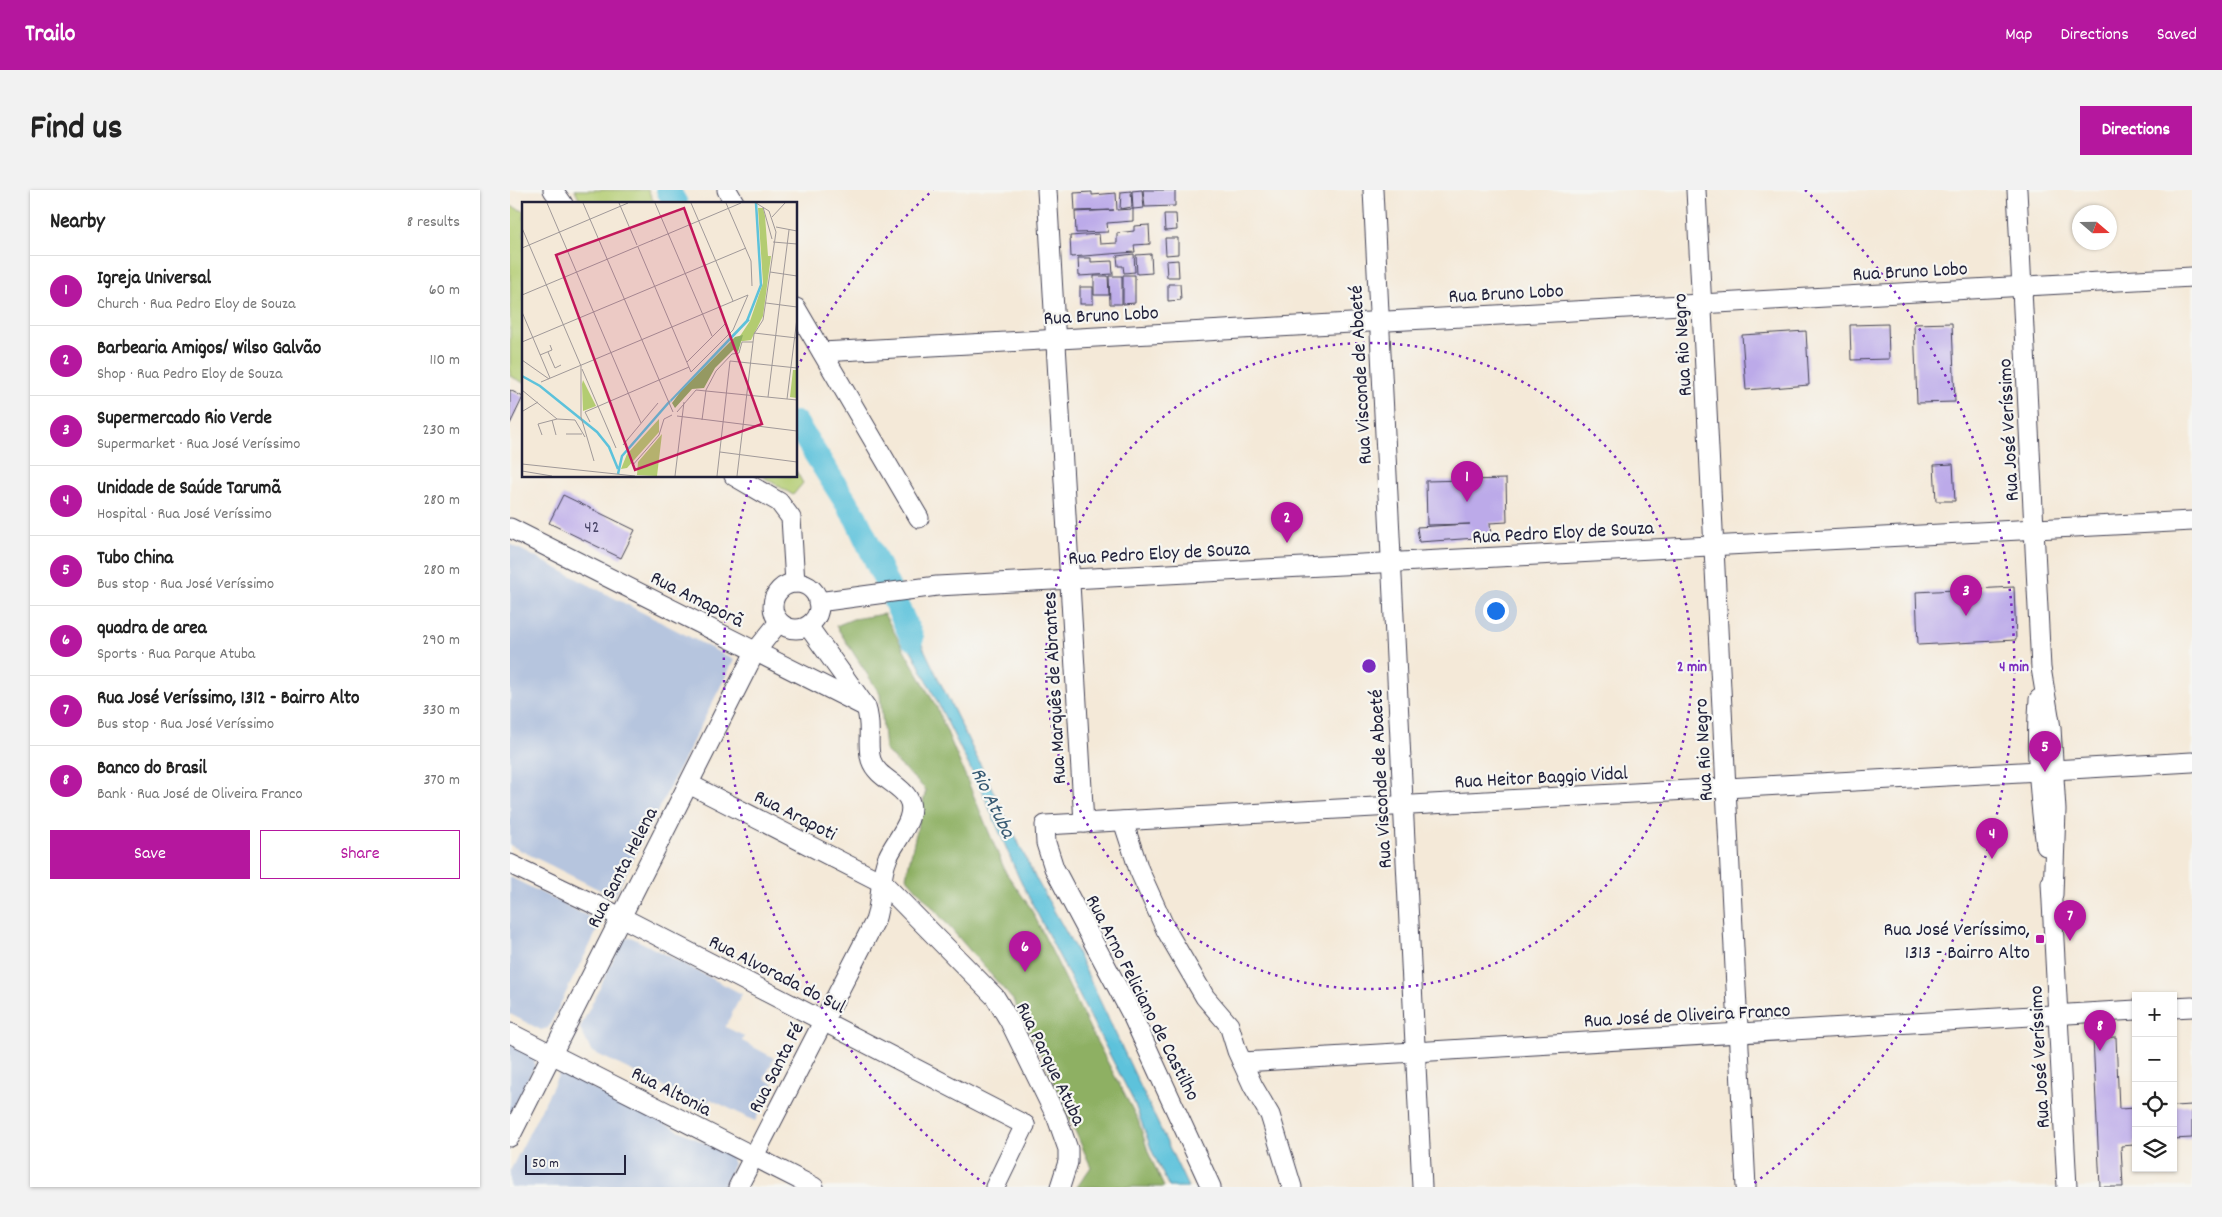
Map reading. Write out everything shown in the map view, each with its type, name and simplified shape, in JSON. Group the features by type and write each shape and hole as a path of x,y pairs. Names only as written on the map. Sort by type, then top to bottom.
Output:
{"street":[{"path":"553,190 562,202"},
{"path":"727,190 734,202"},
{"name":"Rua Marquês de Abrantes","path":"1046,190 1084,823"},
{"name":"Rua Visconde de Abaeté","path":"1373,190 1422,1187"},
{"name":"Rua Rio Negro","path":"1696,190 1746,1187"},
{"name":"Rua José Veríssimo","path":"2017,190 2041,668 2051,728 2046,770 2056,810 2053,895 2068,1187"},
{"name":"Rua Bruno Lobo","path":"822,352 2192,277"},
{"path":"798,311 919,518"},
{"path":"737,478 779,502 791,518 795,583"},
{"name":"Rua Pedro Eloy de Souza","path":"818,602 937,586 2192,521"},
{"name":"Rua Amaporã","path":"510,528 866,707"},
{"path":"795,583 808,587 816,596 818,602 817,616 808,626 793,629 779,622 775,616 774,601 782,589 795,583"},
{"name":"Rua Santa Helena","path":"510,1137 755,652 779,622"},
{"path":"808,626 866,707 870,719 871,760 877,771 908,797 912,807 910,817 888,858 883,883"},
{"name":"Rua Heitor Baggio Vidal","path":"1045,825 2192,762"},
{"name":"Rua Arapoti","path":"689,784 883,883"},
{"path":"1123,821 1139,870 1153,904 1205,997 1226,1019 1242,1062 1270,1115 1292,1187"},
{"name":"Rua Arno Feliciano de Castilho","path":"1045,825 1048,850 1054,868 1131,1013 1211,1187"},
{"name":"Rua Alvorada do Sul","path":"510,864 621,917 1025,1125"},
{"name":"Rua Santa Fé","path":"738,1187 875,921 880,906 883,883"},
{"name":"Rua Parque Atuba","path":"883,883 995,997 1009,1020 1056,1118 1068,1149 1068,1162 1060,1187"},
{"path":"2177,1008 2192,1007"},
{"name":"Rua José de Oliveira Franco","path":"1242,1062 2132,1010"},
{"name":"Rua Altonia","path":"510,1033 814,1187"},
{"path":"995,1187 1025,1125 1056,1118"}],"shaded area":[{"path":"510,544 734,660 614,897 510,845"},
{"path":"510,877 597,921 599,927 548,1028 541,1030 510,1014"},
{"path":"631,937 742,994 725,1027 744,1036 742,1041 774,1058 764,1079 774,1084 755,1121 710,1099 706,1107 591,1051 580,1028 623,940"},
{"path":"510,1044 534,1056 535,1065 510,1114"},
{"path":"560,1072 731,1156 734,1164 723,1187 510,1187 510,1171"}],"green space":[{"path":"575,190 648,190 654,202 580,202"},
{"path":"510,206 522,210 522,382 510,376"},
{"path":"798,474 803,483 793,495 765,478 798,478"},
{"path":"884,614 937,708 1006,873 1030,907 1090,1029 1138,1120 1149,1154 1164,1187 1077,1187 1091,1167 1044,1060 1013,1000 906,877 926,790 885,750 880,694 836,626 853,619"}],"water":[{"path":"887,609 905,610 1035,877 1075,948 1188,1187 1169,1187 1152,1151 1134,1102 1019,878 985,798 915,657"}],"building":[{"path":"1142,190 1144,208 1133,209 1132,191"},
{"path":"1143,190 1175,190 1175,206 1145,207"},
{"path":"1131,191 1132,207 1120,209 1121,192"},
{"path":"1092,192 1092,195 1116,193 1117,210 1133,209 1133,221 1107,223 1108,232 1076,233 1075,212 1114,210 1075,211 1074,193"},
{"path":"1164,214 1176,214 1177,230 1165,231"},
{"path":"1149,225 1150,244 1134,245 1135,252 1071,257 1070,236 1099,234 1100,244 1117,243 1117,233 1134,231 1134,226"},
{"path":"1165,238 1178,238 1178,254 1166,255"},
{"path":"1134,254 1135,272 1124,273 1123,266 1118,266 1117,256"},
{"path":"1151,254 1152,273 1137,274 1136,255"},
{"path":"1078,258 1091,258 1091,262 1112,261 1113,274 1079,276"},
{"path":"1178,260 1179,277 1167,277 1166,261"},
{"path":"1123,275 1135,275 1135,303 1123,304"},
{"path":"1094,276 1108,276 1109,295 1094,295"},
{"path":"1109,276 1122,276 1122,304 1110,304"},
{"path":"1168,284 1180,284 1181,300 1168,301"},
{"path":"1080,287 1093,287 1093,304 1080,304"},
{"path":"1952,323 1955,402 1917,403 1914,324"},
{"path":"1888,324 1889,359 1851,360 1850,325"},
{"path":"1806,331 1809,385 1746,390 1742,335"},
{"path":"510,390 522,396 522,399 510,424"},
{"path":"1953,464 1955,501 1936,501 1934,465"},
{"path":"1506,479 1507,522 1490,523 1491,537 1419,542 1417,527 1470,524 1427,525 1426,481"},
{"path":"563,495 635,530 621,558 549,523"},
{"path":"2014,587 2016,640 1918,645 1916,592"},
{"path":"2116,1037 2119,1109 2132,1108 2132,1145 2121,1146 2123,1187 2100,1187 2093,1038"},
{"path":"2192,1105 2192,1138 2177,1139 2177,1106"}],"waterway":[{"name":"Rio Atuba","path":"668,190 675,202"},
{"name":"Rio Atuba","path":"798,426 856,518 912,638"}],"place":[{"name":"Igreja Universal","path":"1467,502"},
{"name":"Barbearia Amigos/ Wilso Galvão","path":"1287,543"},
{"name":"Supermercado Rio Verde","path":"1966,616"},
{"name":"Tubo China","path":"2045,772"},
{"name":"Unidade de Saúde Tarumã","path":"1992,859"},
{"name":"Rua José Veríssimo, 1313 - Bairro Alto","path":"2040,939"},
{"name":"Rua José Veríssimo, 1312 - Bairro Alto","path":"2070,941"},
{"name":"quadra de area","path":"1025,972"},
{"name":"Banco do Brasil","path":"2100,1051"}]}
